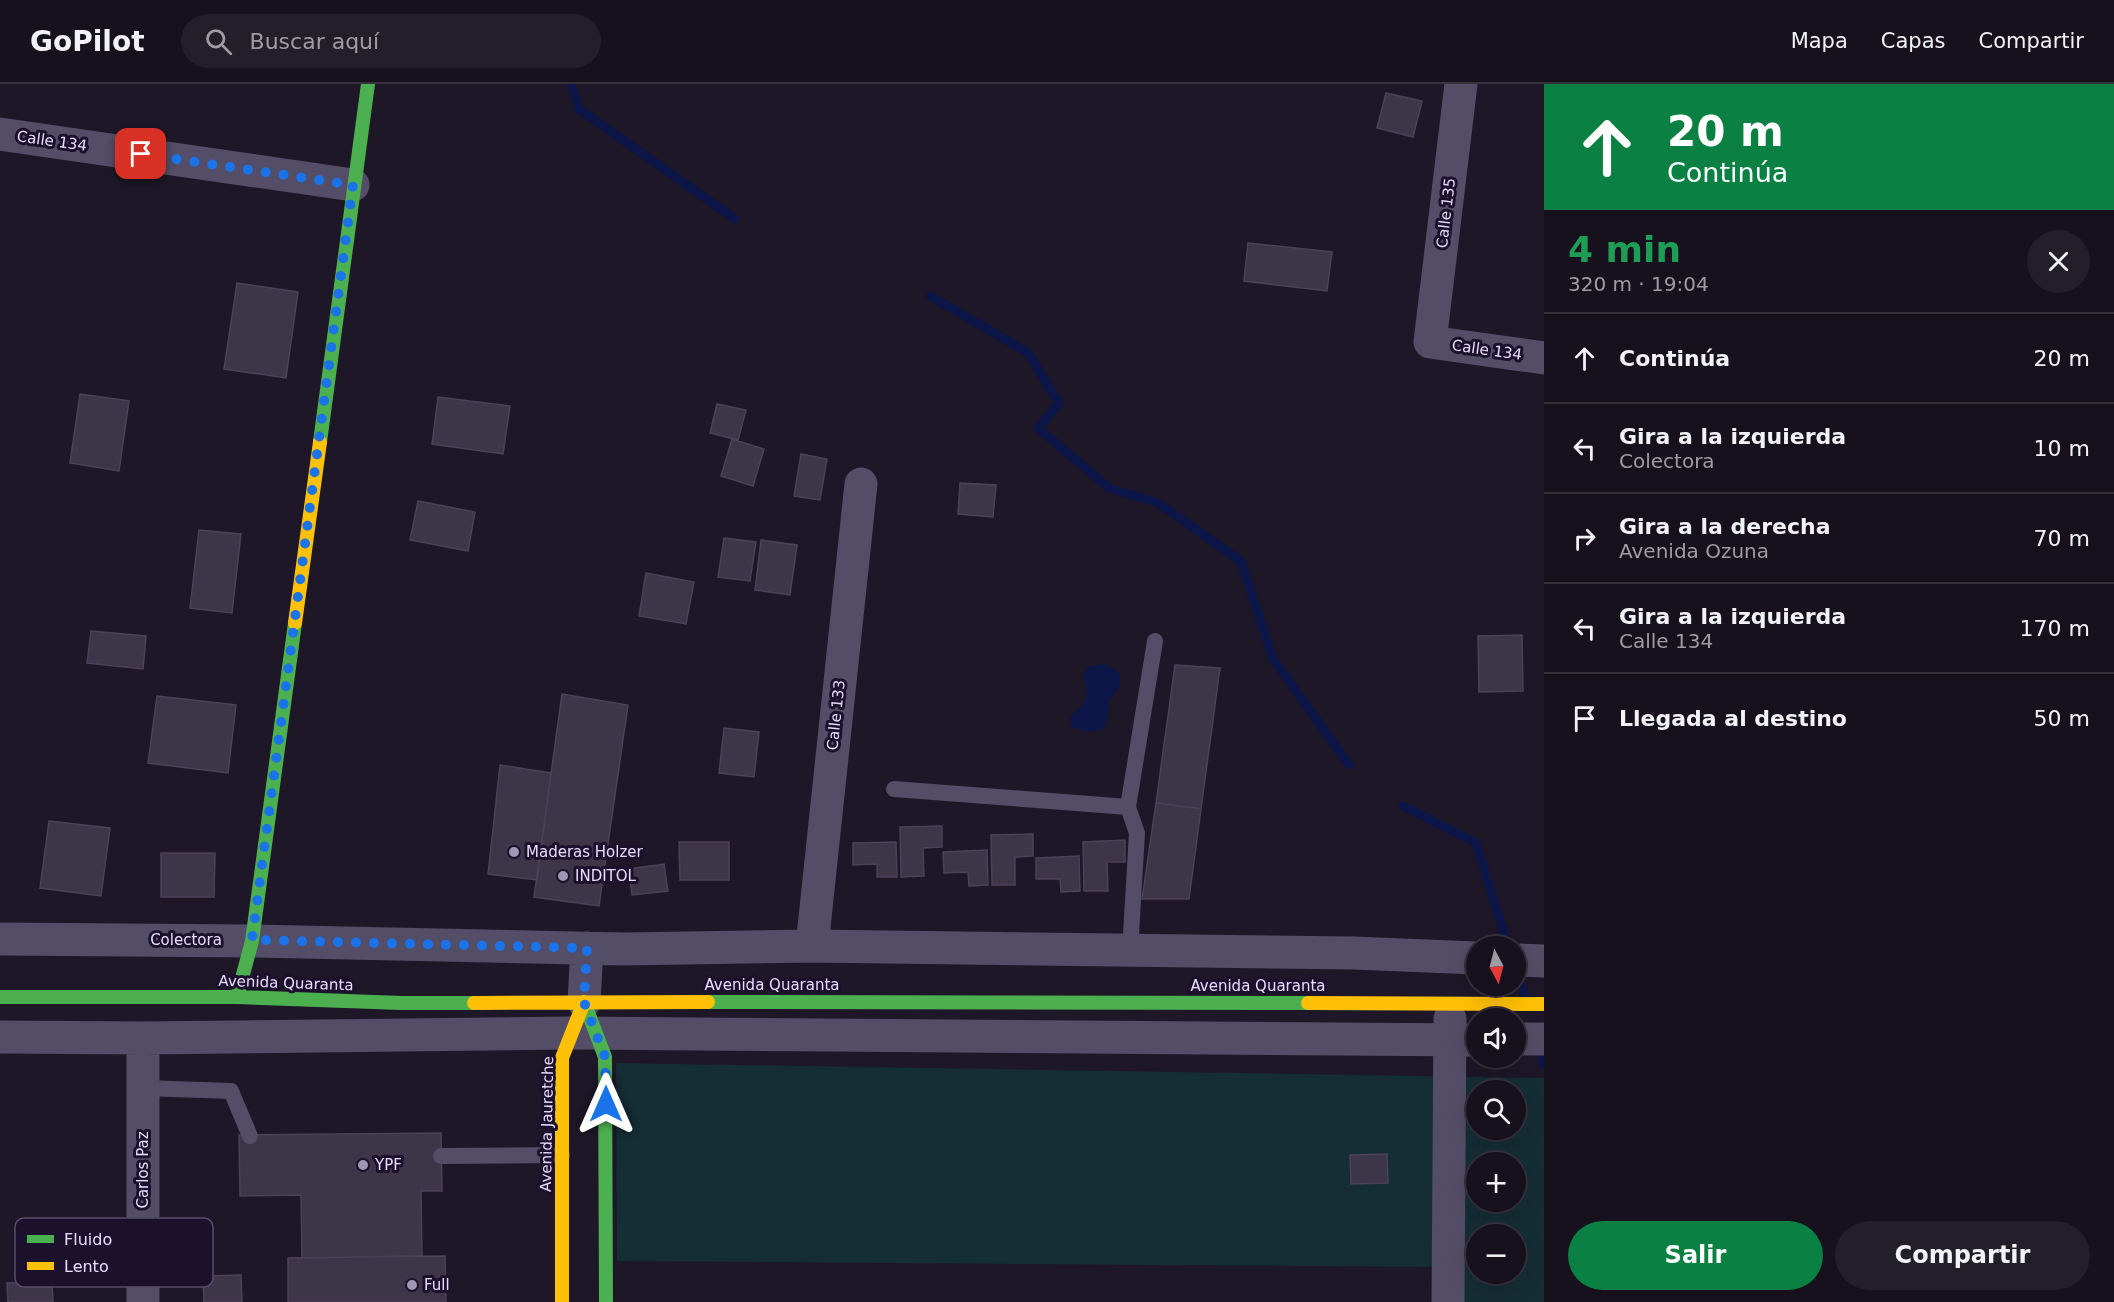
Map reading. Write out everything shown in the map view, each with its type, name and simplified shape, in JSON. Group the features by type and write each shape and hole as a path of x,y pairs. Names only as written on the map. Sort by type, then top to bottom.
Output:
{"main road":[{"path":"237,997 252,940 368,84"},
{"name":"Avenida Quaranta","path":"0,997 237,997 400,1003 1544,1004"},
{"path":"584,1002 584,1033 605,1057 606,1302"},
{"name":"Avenida Jauretche","path":"562,1302 562,1058 584,1033 584,1002"}],"street":[{"name":"Calle 135","path":"1430,342 1461,84"},
{"name":"Calle 134","path":"0,134 353,185"},
{"name":"Calle 134","path":"1430,342 1544,358"},
{"name":"Calle 133","path":"812,946 861,484"},
{"name":"Colectora","path":"0,939 252,940 587,948 812,946 1353,953 1466,958"},
{"path":"584,1002 587,948"},
{"path":"1526,960 1544,961"},
{"path":"777,1002 808,1035"},
{"path":"1448,1298 1463,1040 1457,1004"},
{"path":"0,1037 143,1038 584,1033 1463,1040"},
{"name":"Carlos Paz","path":"143,1038 143,1218"},
{"path":"1526,1039 1544,1039"}],"lane":[{"path":"1130,951 1137,833 1128,807 1155,641"},
{"path":"894,789 1128,807"},
{"path":"143,1088 231,1091 250,1136"},
{"path":"441,1156 562,1155"}],"shaded area":[{"path":"1102,664 1119,674 1120,682 1109,703 1107,720 1102,730 1090,731 1071,726 1070,718 1085,701 1087,691 1083,678 1087,667"},
{"path":"616,1063 1544,1078 1544,1302 1442,1302 1442,1267 617,1261"}],"building":[{"path":"1386,93 1422,101 1413,137 1377,128"},
{"path":"1248,243 1332,252 1327,291 1244,281"},
{"path":"237,283 298,292 286,378 224,369"},
{"path":"80,394 129,401 119,471 70,463"},
{"path":"438,397 510,406 503,454 432,444"},
{"path":"717,404 746,410 738,440 710,433"},
{"path":"732,439 764,449 753,486 721,476"},
{"path":"801,454 827,459 820,500 794,496"},
{"path":"960,483 996,485 993,517 958,514"},
{"path":"418,501 475,512 468,551 410,540"},
{"path":"199,530 241,534 232,613 190,608"},
{"path":"724,538 756,542 750,581 718,577"},
{"path":"761,540 797,545 790,595 755,590"},
{"path":"646,573 694,582 686,624 639,616"},
{"path":"91,631 146,636 143,669 87,663"},
{"path":"1522,635 1523,691 1479,692 1478,636"},
{"path":"1175,665 1220,668 1201,809 1156,803"},
{"path":"562,694 628,705 599,906 534,897"},
{"path":"157,696 236,705 228,773 148,763"},
{"path":"724,728 759,732 754,777 719,773"},
{"path":"500,765 551,773 537,880 488,874"},
{"path":"1156,803 1201,809 1189,899 1142,899"},
{"path":"49,821 110,828 101,896 40,888"},
{"path":"942,826 942,847 923,848 924,876 901,877 900,827"},
{"path":"1033,834 1033,856 1015,857 1015,885 992,885 991,835"},
{"path":"1125,840 1125,862 1107,862 1108,891 1084,891 1083,842"},
{"path":"679,842 729,842 729,880 680,880"},
{"path":"896,842 897,877 877,877 877,864 853,865 853,843"},
{"path":"987,850 988,885 969,886 968,872 944,873 943,852"},
{"path":"161,853 215,853 214,897 161,897"},
{"path":"1079,856 1080,891 1061,892 1060,879 1036,879 1036,858"},
{"path":"664,864 668,891 632,895 629,869"},
{"path":"441,1133 442,1191 421,1191 422,1256 302,1258 301,1195 240,1196 239,1135"},
{"path":"1387,1154 1388,1183 1351,1184 1350,1155"},
{"path":"445,1256 446,1302 288,1302 288,1258"},
{"path":"241,1275 242,1302 204,1302 203,1287 213,1287 213,1276"},
{"path":"7,1283 15,1283 15,1287 52,1287 53,1302 8,1302"}],"waterway":[{"path":"571,84 579,109 735,219"},
{"path":"930,296 1027,352 1059,403 1038,428 1109,488 1158,503 1241,561 1273,659 1349,765"},
{"path":"1403,806 1476,843 1505,936"},
{"path":"1542,1056 1544,1065"}],"traffic: fast":[{"path":"320,442 368,84"},
{"path":"237,997 252,941 295,623"},
{"path":"0,997 237,997 401,1003 474,1003"},
{"path":"584,1002 605,1057 606,1302"},
{"path":"708,1002 1308,1003"}],"traffic: slow":[{"path":"295,623 320,442"},
{"path":"562,1302 562,1058 584,1002"},
{"path":"474,1003 708,1002"},
{"path":"1308,1003 1544,1004"}],"place":[{"name":"Maderas Holzer","path":"514,852"},
{"name":"INDITOL","path":"563,876"},
{"name":"YPF","path":"363,1165"},
{"name":"Full","path":"412,1285"}],"route":[{"path":"141,154 353,185 252,940 587,948 584,1002 605,1057 606,1104"}]}
